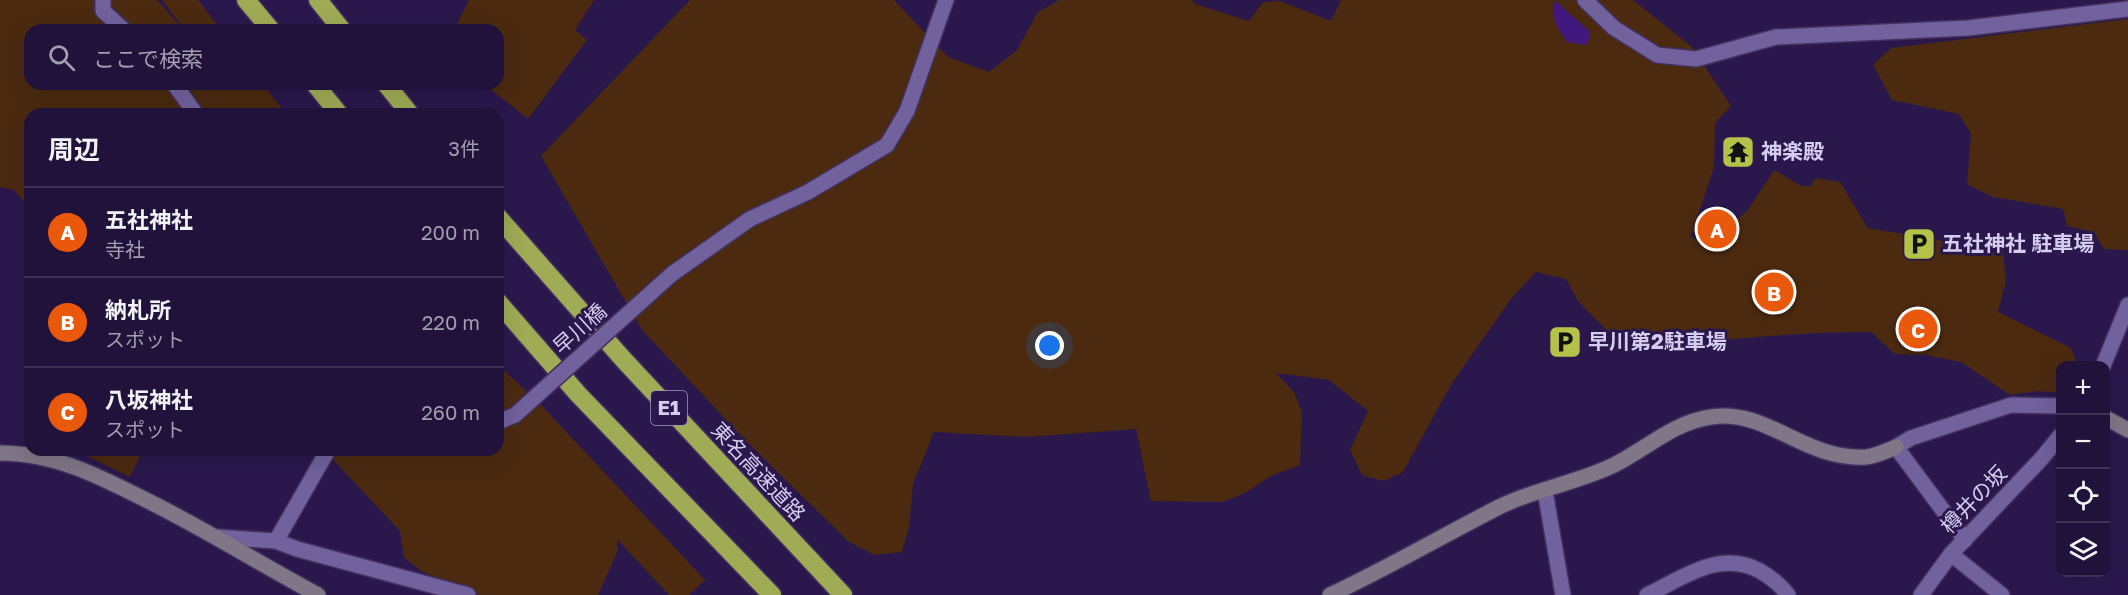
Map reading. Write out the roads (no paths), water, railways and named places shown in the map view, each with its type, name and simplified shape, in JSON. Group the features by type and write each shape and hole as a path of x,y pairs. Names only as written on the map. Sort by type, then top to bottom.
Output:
{"highway":[{"path":"246,0 266,24"},
{"path":"318,0 337,24"},
{"path":"320,90 334,108"},
{"path":"391,90 405,108"},
{"name":"東名高速道路","path":"504,225 631,367 843,595"},
{"name":"E1","path":"504,309 578,394 772,595"}],"main road":[{"path":"1330,595 1383,571 1500,506 1614,465 1688,422 1711,417 1739,415 1828,454 1868,457 1896,447"},
{"path":"2110,420 2128,430"},
{"path":"0,453 24,454"},
{"path":"36,456 56,460 97,475 217,537 297,590 318,595"}],"street":[{"path":"103,0 103,11 117,24"},
{"name":"早川橋","path":"504,420 515,415 672,274 750,219 808,192 887,145 907,111 946,0"},
{"path":"1585,0 1614,28 1657,55 1696,59 1776,37 1968,28 2128,9"},
{"path":"178,90 192,108"},
{"path":"2105,361 2128,305"},
{"path":"1965,540 1896,447 1911,438 2011,405 2056,406"},
{"name":"樽井の坂","path":"1921,595 1923,589 1951,554 2056,441"},
{"path":"276,541 325,456"},
{"path":"1545,491 1563,595"},
{"path":"217,537 276,541 297,549 468,595"},
{"path":"1951,554 2002,595"},
{"path":"1647,595 1676,588 1713,563 1730,561 1748,564 1762,572 1779,582 1788,595"}],"place":[{"name":"神楽殿","path":"1738,152"},
{"name":"五社神社","path":"1717,229"},
{"name":"五社神社 駐車場","path":"1919,244"},
{"name":"納札所","path":"1774,292"},
{"name":"八坂神社","path":"1918,329"},
{"name":"早川第2駐車場","path":"1565,342"}]}
